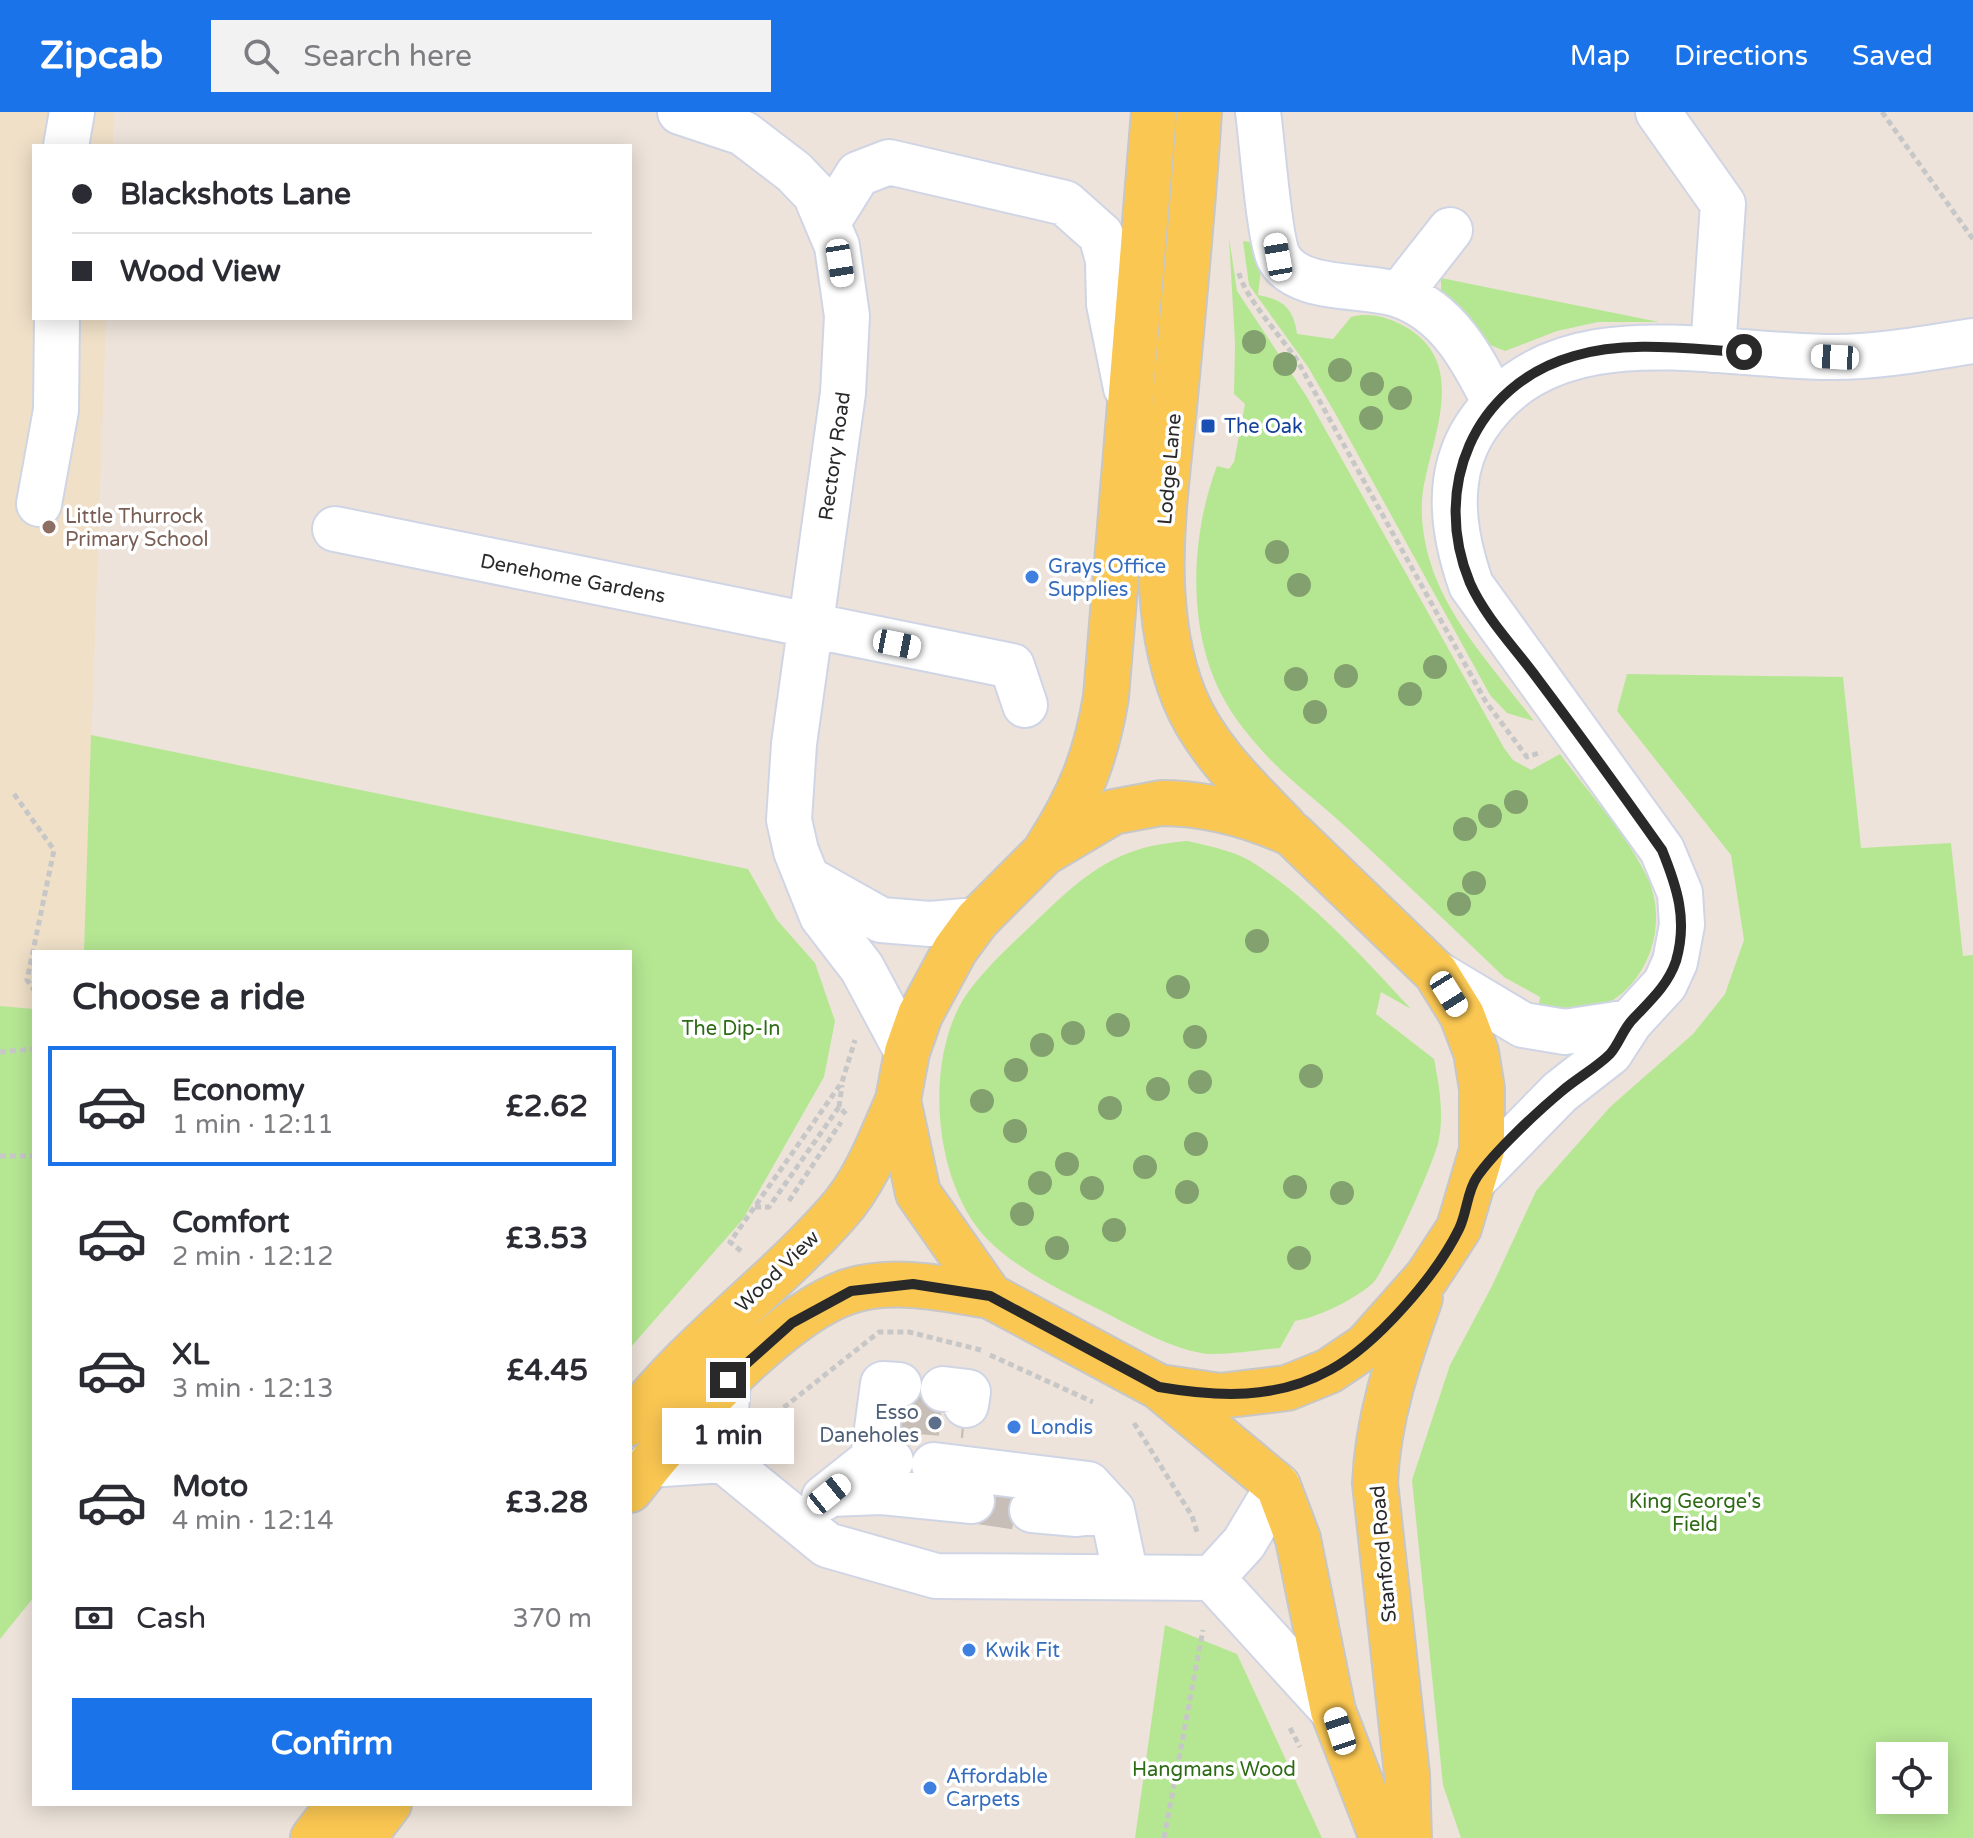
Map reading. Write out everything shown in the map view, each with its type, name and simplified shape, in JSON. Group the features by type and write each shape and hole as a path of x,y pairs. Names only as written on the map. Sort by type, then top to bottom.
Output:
{"main road":[{"path":"990,1296 918,1193 898,1100 907,1052 936,981 977,920 1044,853 1076,804 1102,722 1131,414 1154,112"},
{"name":"Lodge Lane","path":"1199,112 1161,558 1167,646 1185,700 1213,746 1240,780 1436,973 1462,1015 1476,1052 1484,1120 1475,1179 1459,1228 1427,1277"},
{"path":"1044,853 1113,812 1161,803 1196,804 1230,811 1292,834"},
{"name":"Wood View","path":"632,1420 660,1383 838,1212 866,1173 898,1100"},
{"path":"1159,1387 1220,1396 1254,1394 1308,1381 1366,1346 1427,1277"},
{"name":"Stanford Road","path":"1409,1838 1407,1774 1375,1483 1377,1438 1386,1396 1427,1277"},
{"path":"640,1478 728,1380 792,1323 851,1291 913,1284 990,1296 1159,1387 1278,1486 1298,1539 1333,1711 1382,1838"},
{"path":"313,1838 365,1824"}],"street":[{"path":"66,144 72,112"},
{"name":"Rectory Road","path":"680,112 743,133 805,183 815,194 837,246 844,292 846,354 794,744 789,820 796,851 822,916 862,968 907,1052"},
{"path":"1258,112 1278,257 1296,277 1399,295 1433,316 1466,347 1495,403"},
{"path":"1658,112 1723,204 1713,350"},
{"path":"828,222 858,174 889,162 1065,203 1101,235 1108,260 1109,304 1131,414"},
{"path":"1399,295 1450,230"},
{"path":"39,504 56,410 57,320"},
{"path":"1475,1179 1560,1092 1610,1053 1630,1022 1665,984 1675,962 1682,925 1680,893 1662,850 1471,585 1457,539 1455,490 1460,464 1472,434 1495,403 1528,376 1576,355 1642,348 1835,357 1973,341"},
{"name":"Denehome Gardens","path":"335,529 1012,666 1025,705"},
{"path":"808,879 881,920 930,924 977,920"},
{"path":"1436,973 1523,1025 1565,1032 1630,1022"},
{"path":"723,1460 728,1380"},
{"path":"813,1507 887,1428"},
{"path":"640,1478 723,1460 813,1507 882,1492 956,1446 1088,1484 1112,1510 1126,1577"},
{"path":"1212,1578 1244,1543 1278,1486"},
{"path":"813,1507 827,1545 936,1576 1212,1578 1333,1711"},
{"path":"1032,1510 1077,1514 1112,1510"}],"path":[{"path":"1882,112 1973,239"},
{"path":"1238,268 1242,289 1262,309 1297,360 1486,702 1527,757 1537,757 1553,744"},
{"path":"14,794 54,850 33,950"},
{"path":"32,956 27,980 32,987"},
{"path":"755,1207 769,1207 839,1107 842,1082 856,1038"},
{"path":"0,1052 32,1049"},
{"path":"735,1258 742,1251 730,1242 842,1082"},
{"path":"781,1212 847,1113 839,1107"},
{"path":"0,1156 32,1156"},
{"path":"1164,1838 1212,1578"}],"shaded area":[{"name":"Little Thurrock Primary School","path":"0,112 114,112 113,144 32,144 32,320 106,320 84,950 32,950 32,1009 0,1006"}],"green space":[{"path":"1229,237 1237,291 1307,397 1504,748 1513,760 1531,770 1560,754 1619,831 1648,879 1656,919 1654,940 1637,977 1607,1004 1581,1012 1538,1012 1540,997 1504,977 1346,827 1284,773 1249,735 1225,701 1212,674 1204,645 1196,584 1201,523 1208,494 1217,466 1229,469 1234,462 1245,404 1234,394 1235,343"},
{"path":"1243,241 1264,244 1258,295 1274,299 1286,307 1297,334 1333,339 1351,317 1378,316 1404,326 1423,340 1435,357 1441,376 1442,396 1422,509 1429,558 1447,602 1460,623 1534,721 1507,713 1490,695 1308,367 1249,285"},
{"path":"1441,278 1659,322 1598,322 1557,331 1505,351 1490,345 1441,292"},
{"name":"King George's Field","path":"1627,674 1843,677 1861,848 1951,843 1963,956 1973,955 1973,1838 1461,1838 1443,1785 1412,1480 1450,1365 1492,1286 1536,1191 1610,1107 1693,1034 1725,994 1744,940 1731,855 1617,711"},
{"name":"The Dip-In","path":"91,735 748,869 777,920 815,963 835,1021 824,1077 743,1219 632,1346 632,950 84,950"},
{"path":"1187,841 1228,851 1252,862 1315,911 1411,1009 1381,992 1376,1014 1434,1059 1436,1069 1441,1109 1439,1139 1420,1191 1388,1259 1372,1284 1346,1302 1295,1321 1280,1348 1213,1354 1183,1349 1150,1336 1050,1284 1023,1268 988,1240 970,1216 955,1187 946,1155 940,1121 944,1053 952,1022 966,995 1018,938 1088,876 1104,865 1141,849"},
{"path":"0,1006 32,1009 32,1599 0,1639"},
{"name":"Hangmans Wood","path":"1165,1625 1237,1654 1322,1838 1135,1838"}],"tunnel":[{"path":"897,1410 965,1416"},
{"path":"972,1501 1032,1510"}],"place":[{"name":"The Oak","path":"1208,426"},
{"name":"Little Thurrock Primary School","path":"49,527"},
{"name":"Grays Office Supplies","path":"1032,577"},
{"name":"Esso Daneholes","path":"935,1423"},
{"name":"Londis","path":"1014,1427"},
{"name":"Kwik Fit","path":"969,1650"},
{"name":"Affordable Carpets","path":"930,1788"}],"route":[{"path":"728,1380 792,1323 851,1291 913,1284 990,1296 1159,1387 1190,1392 1220,1396 1287,1388 1329,1371 1366,1346 1427,1277 1459,1228 1475,1179 1560,1092 1610,1053 1630,1022 1665,984 1675,962 1682,925 1680,893 1662,850 1471,585 1457,539 1455,518 1455,490 1460,464 1472,434 1495,403 1528,376 1551,364 1576,355 1609,350 1642,348 1744,352"}]}
